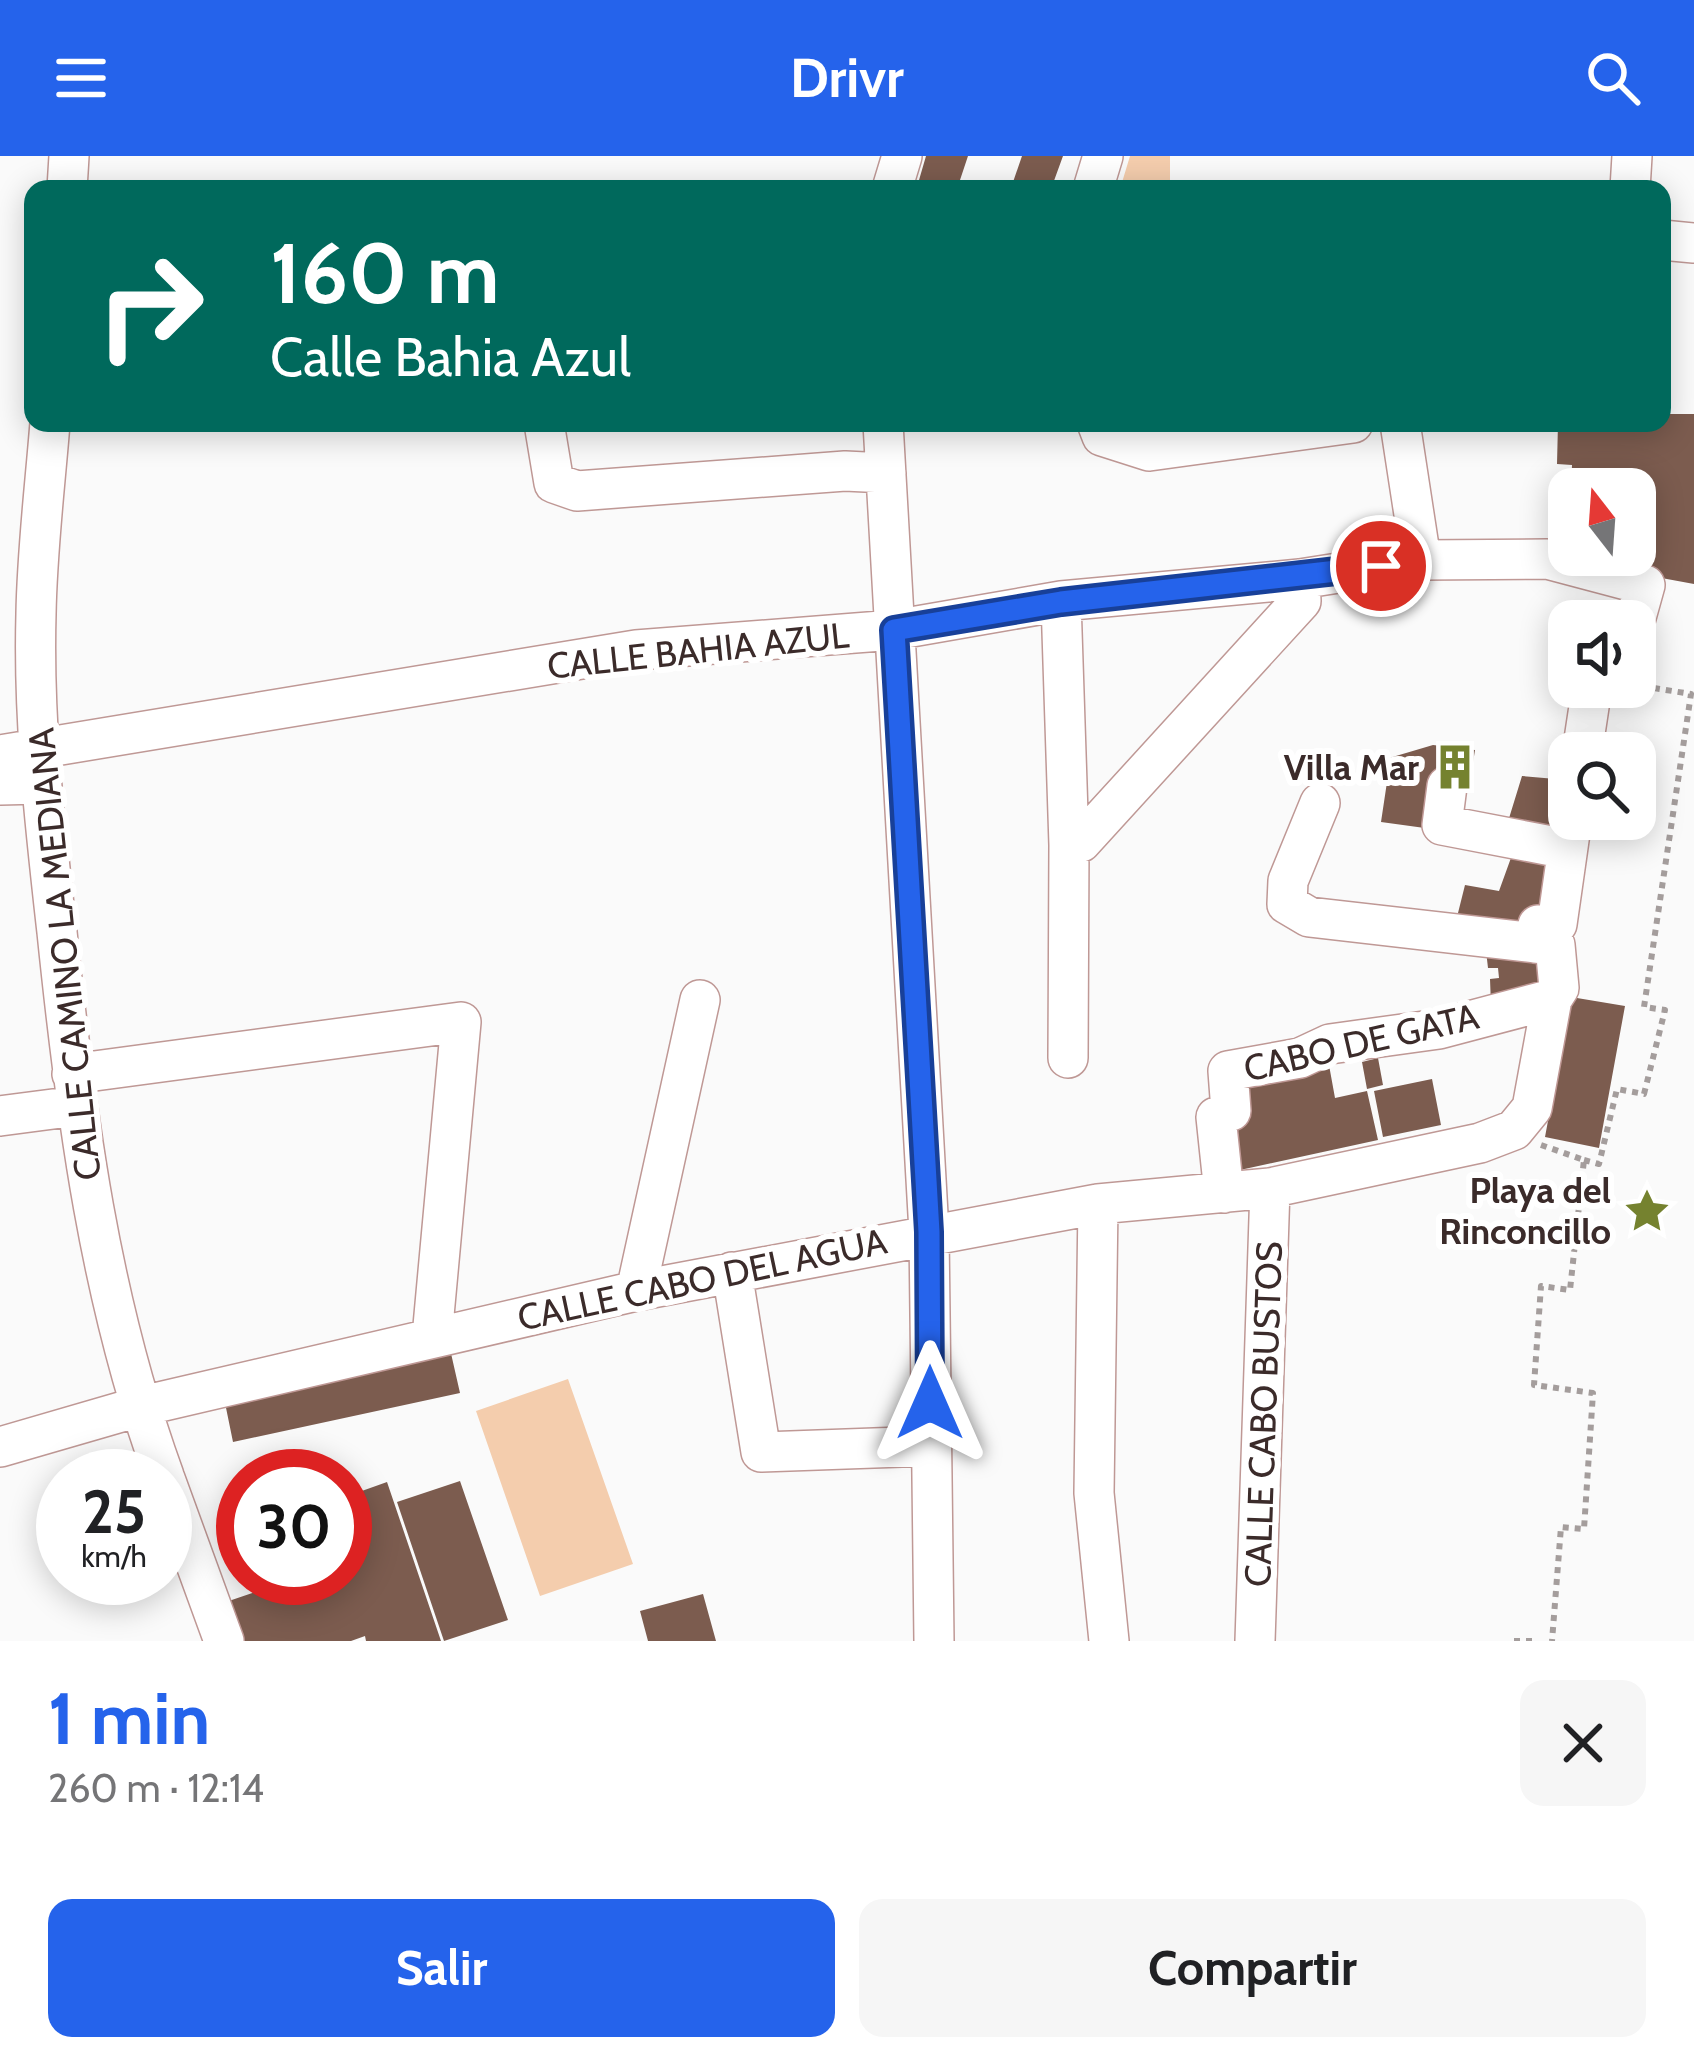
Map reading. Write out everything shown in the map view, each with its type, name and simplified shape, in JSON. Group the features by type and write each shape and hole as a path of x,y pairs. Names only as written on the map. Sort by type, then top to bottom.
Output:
{"street":[{"name":"CALLE CAMINO LA MEDIANA","path":"48,432 18,614 26,762 109,1293 153,1449"},
{"path":"546,432 554,483 578,491 845,470 886,473"},
{"path":"884,432 929,1232 934,1641"},
{"path":"1100,432 1149,451 1287,432"},
{"path":"1401,432 1421,560"},
{"name":"CALLE BAHIA AZUL","path":"0,785 26,762 636,650 894,630 1061,602 1300,579 1421,560 1547,559 1634,600"},
{"path":"1069,845 1081,842 1301,601 1300,579"},
{"path":"1061,602 1069,845 1068,1058"},
{"path":"1320,803 1288,880 1287,904 1294,910 1309,917 1555,945 1559,988 1532,1108 1507,1133"},
{"path":"1435,814 1548,831"},
{"path":"1534,943 1538,925 1557,924 1569,840"},
{"path":"636,1291 700,1000"},
{"name":"CABO DE GATA","path":"1224,1193 1216,1117 1231,1111 1228,1071 1300,1058 1330,1044 1550,1013"},
{"path":"0,1116 74,1090 461,1022 432,1337"},
{"name":"CALLE CABO DEL AGUA","path":"0,1447 138,1407 636,1291 929,1232 1098,1204 1270,1188 1507,1133"},
{"name":"CALLE CABO BUSTOS","path":"1255,1641 1270,1188"},
{"path":"1098,1204 1094,1493 1109,1641"},
{"path":"732,1272 760,1452 930,1446"},
{"name":"CALLE CAMINO LA MEDIANA","path":"192,1554 224,1641"}],"path":[{"path":"1507,1133 1598,1164 1616,1090 1644,1094 1665,1010 1644,1007 1691,694 1656,688"},
{"path":"1552,1641 1561,1527 1584,1529 1593,1393 1534,1385 1541,1286 1570,1290 1584,1160"},
{"path":"1514,1641 1533,1641"}],"shaded area":[{"path":"1130,156 1170,156 1170,180 1123,180"},
{"path":"568,1379 633,1564 540,1596 476,1411"}],"building":[{"path":"926,156 968,156 960,180 919,180"},
{"path":"1022,156 1063,156 1054,180 1014,180"},
{"path":"1671,414 1694,414 1694,584 1651,576 1656,576 1656,468 1557,464 1558,432 1671,432"},
{"path":"1433,745 1475,750 1469,788 1441,783 1432,829 1381,822 1387,782 1379,761"},
{"path":"1522,776 1548,778 1548,837 1506,828"},
{"path":"1516,844 1548,850 1546,922 1523,938 1454,929 1465,885 1499,891"},
{"path":"1485,942 1544,948 1547,989 1491,1005 1490,979 1499,978 1498,968 1488,968"},
{"path":"1571,997 1625,1006 1599,1148 1545,1137"},
{"path":"1378,1058 1383,1085 1367,1089 1362,1062"},
{"path":"1329,1065 1335,1098 1367,1091 1378,1140 1240,1170 1231,1156 1238,1082"},
{"path":"1432,1079 1441,1125 1383,1137 1374,1091"},
{"path":"450,1349 460,1393 233,1442 224,1398"},
{"path":"460,1481 508,1620 444,1641 397,1502"},
{"path":"387,1482 441,1641 366,1641 365,1636 351,1641 230,1641 217,1605 372,1605 372,1487"},
{"path":"703,1594 716,1641 648,1641 640,1611"}],"place":[{"name":"Villa Mar","path":"1455,767"},
{"name":"Playa del Rinconcillo","path":"1647,1211"}],"route":[{"path":"930,1403 929,1232 894,630 1061,602 1300,579 1381,566"}]}
